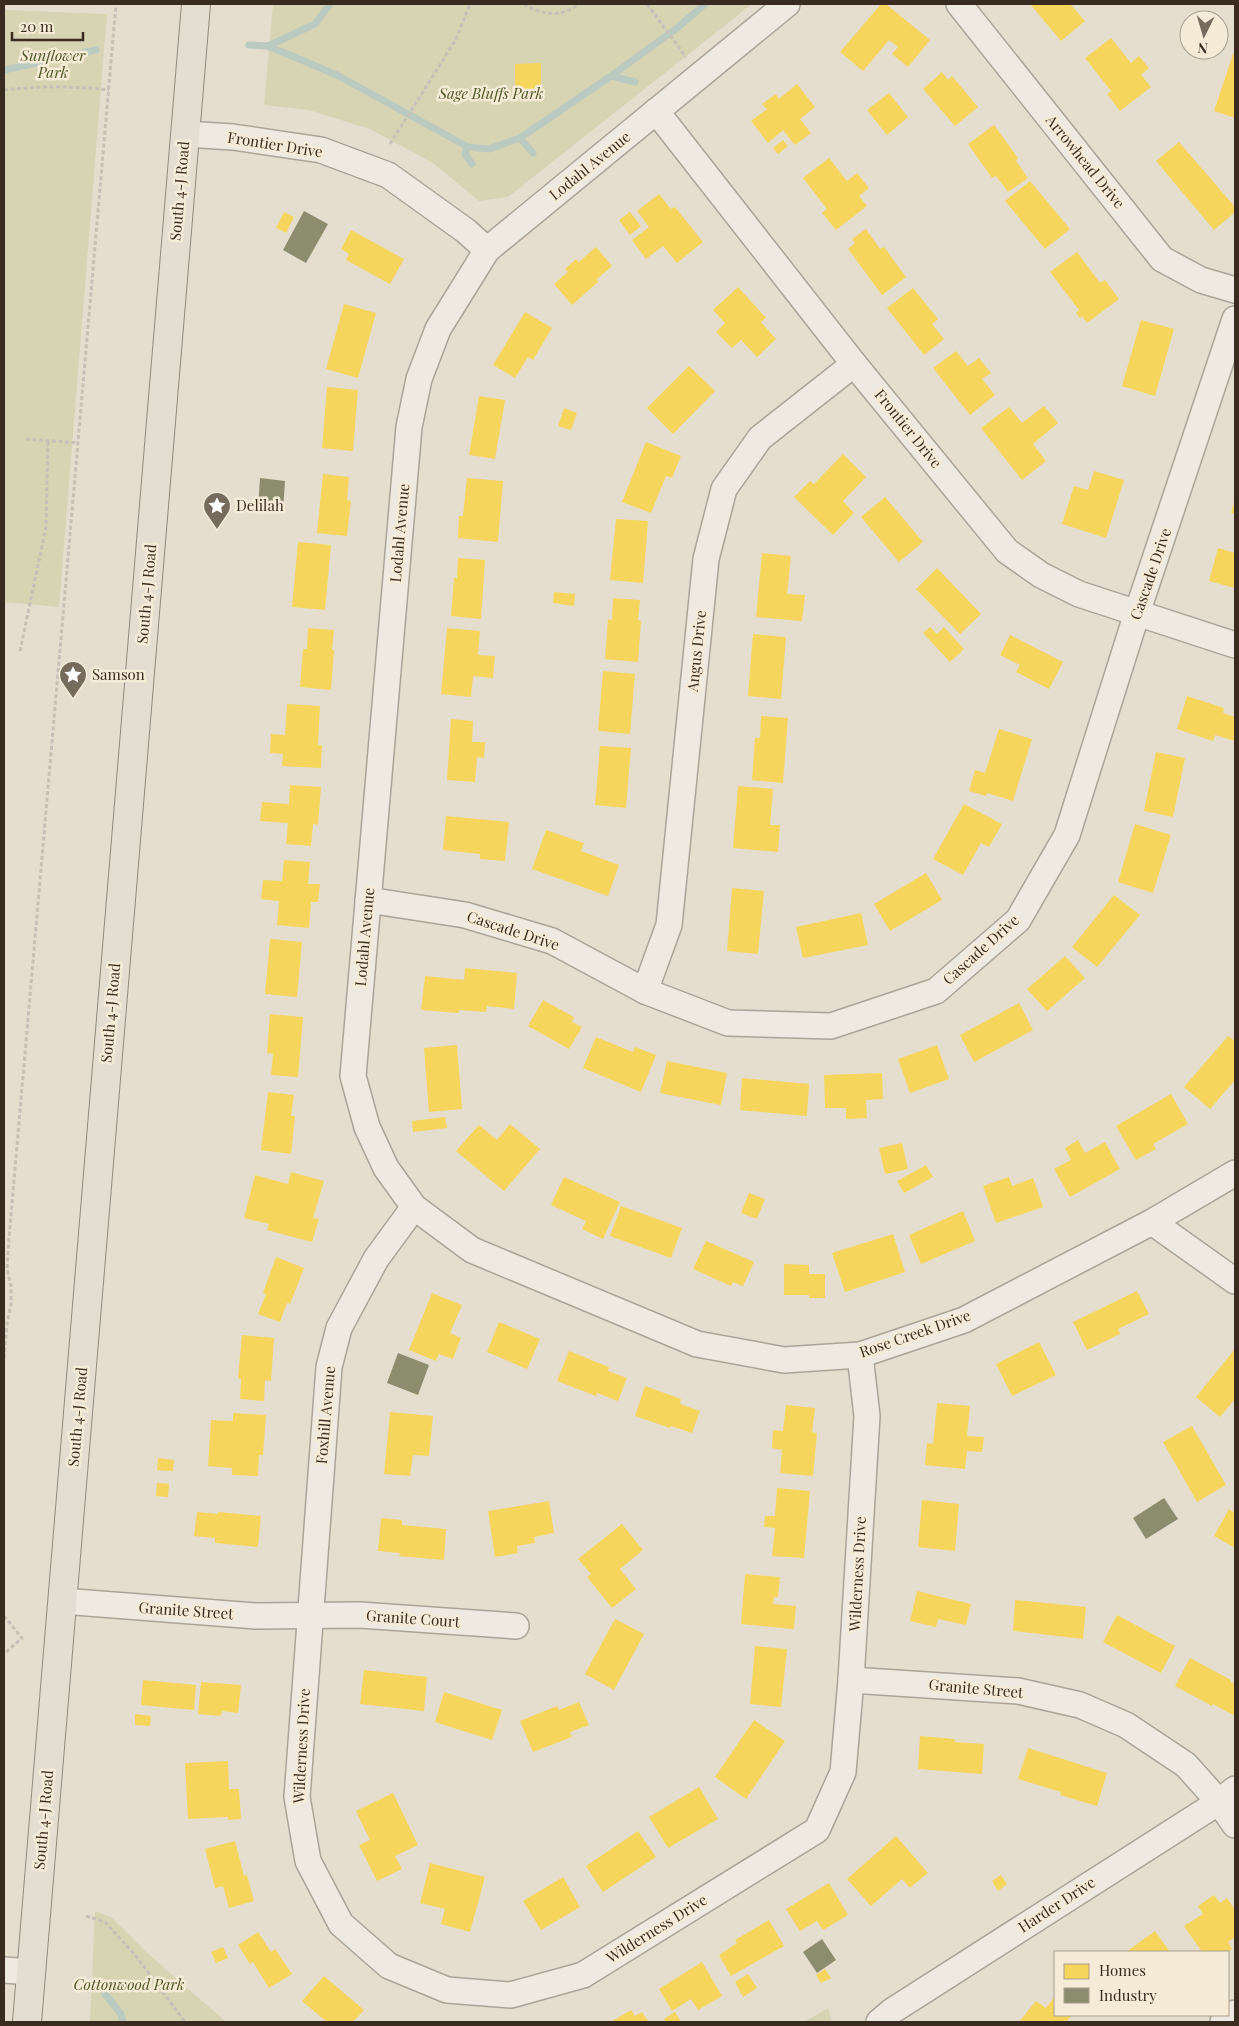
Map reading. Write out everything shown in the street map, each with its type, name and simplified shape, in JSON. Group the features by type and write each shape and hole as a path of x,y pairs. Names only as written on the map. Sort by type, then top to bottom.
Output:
{"main road":[{"name":"South 4-J Road","path":"27,2022 196,4"}],"street":[{"name":"Lodahl Avenue","path":"414,1207 386,1168 368,1127 353,1076 409,427 419,379 438,329 487,250 788,4"},
{"name":"Arrowhead Drive","path":"959,4 1162,259 1201,280 1235,290"},
{"name":"Frontier Drive","path":"656,111 854,364 1007,551 1041,575 1080,594 1235,645"},
{"name":"Frontier Drive","path":"185,134 233,137 321,150 388,175 466,231 487,250"},
{"name":"Cascade Drive","path":"368,900 466,915 552,940 645,991 728,1023 831,1026 936,991 1018,920 1067,835 1137,613 1235,319"},
{"name":"Angus Drive","path":"645,991 669,926 706,559 724,489 760,438 854,364"},
{"name":"Rose Creek Drive","path":"414,1207 472,1250 697,1344 784,1360 860,1355 964,1320 1152,1222 1235,1174"},
{"name":"Foxhill Avenue","path":"310,1616 329,1367 340,1328 372,1267 414,1207"},
{"path":"1152,1222 1235,1281"},
{"name":"Wilderness Drive","path":"310,1616 297,1797 308,1861 341,1924 389,1966 447,1990 511,1995 583,1976 817,1830 843,1772 851,1680 867,1416 860,1355"},
{"name":"Granite Street","path":"62,1602 256,1616 310,1616"},
{"name":"Granite Court","path":"310,1616 360,1614 516,1626"},
{"name":"Granite Street","path":"851,1680 1018,1691 1080,1705 1126,1725 1186,1764 1227,1795 1235,1825"},
{"name":"Harder Drive","path":"879,2022 892,2011 1227,1795"},
{"path":"4,1970 31,1972"},
{"path":"1224,2022 1235,2013"}],"path":[{"path":"4,1358 11,1304 11,1286 7,1269 9,1238 116,4"},
{"path":"390,144 455,41 470,4"},
{"path":"524,4 534,10 548,14 572,9 578,4"},
{"path":"647,4 688,60"},
{"path":"4,90 27,87 79,87 109,90"},
{"path":"26,438 79,443"},
{"path":"20,651 46,527 48,440"},
{"path":"4,1616 22,1638 4,1654"},
{"path":"86,1916 105,1922 136,1956 185,2022"}],"green space":[{"name":"Sage Bluffs Park","path":"273,4 752,4 508,197 479,201 433,163 370,129 309,110 264,105"},
{"name":"Sunflower Park","path":"4,10 107,14 59,607 4,602"},
{"name":"Cottonwood Park","path":"95,1911 111,1917 146,1952 226,2022 90,2022"},
{"path":"828,2008 832,2022 804,2022"}],"building: Homes":[{"path":"881,4 886,4 930,40 908,67 892,54 898,47 889,40 863,71 840,52"},
{"path":"1030,4 1070,4 1085,21 1061,41"},
{"path":"1111,38 1131,63 1139,56 1149,68 1141,75 1151,87 1120,111 1107,94 1111,91 1085,58"},
{"path":"1233,54 1235,55 1235,118 1214,111"},
{"path":"541,63 541,90 515,91 515,64"},
{"path":"942,72 948,80 952,76 978,107 955,126 923,89"},
{"path":"797,84 815,107 800,119 811,133 795,145 783,130 768,143 751,121 767,109 762,104 776,94 779,99"},
{"path":"889,93 908,117 887,135 867,110"},
{"path":"994,125 1018,158 1016,161 1028,178 1008,192 996,176 992,178 968,144"},
{"path":"783,140 788,146 778,154 773,148"},
{"path":"1179,142 1235,207 1235,212 1214,230 1156,161"},
{"path":"829,158 847,181 857,173 869,188 859,196 867,206 836,230 822,213 827,209 803,178"},
{"path":"1030,181 1070,229 1045,249 1005,201"},
{"path":"659,194 671,209 675,207 703,242 677,263 663,246 646,259 632,240 649,227 637,211"},
{"path":"284,212 294,217 286,233 276,228"},
{"path":"630,212 641,226 630,235 619,220"},
{"path":"866,229 880,249 884,247 906,277 882,295 848,249 855,243 852,239"},
{"path":"351,230 404,259 390,284 346,260 349,254 341,249"},
{"path":"596,247 612,266 597,279 598,282 572,305 554,284 568,272 565,269 576,259 579,262"},
{"path":"1077,252 1100,283 1105,280 1119,299 1087,323 1082,316 1080,318 1076,313 1079,310 1050,272"},
{"path":"738,287 766,318 761,322 776,339 757,357 741,340 732,348 716,332 725,323 713,310"},
{"path":"913,288 938,319 932,324 944,339 924,355 887,308"},
{"path":"344,304 376,313 358,378 326,369"},
{"path":"525,312 552,328 533,360 528,357 515,378 493,365"},
{"path":"1141,320 1174,329 1155,396 1122,386"},
{"path":"956,351 968,366 979,358 991,373 982,379 995,395 970,415 933,368"},
{"path":"689,366 715,391 673,434 647,408"},
{"path":"327,387 358,390 353,451 322,448"},
{"path":"479,396 505,400 495,459 469,455"},
{"path":"1044,406 1058,423 1033,444 1046,461 1022,480 981,428 1009,407 1022,423"},
{"path":"564,408 577,413 571,430 558,426"},
{"path":"646,442 681,456 672,478 666,476 651,513 622,502"},
{"path":"843,454 866,477 843,501 854,513 833,535 794,497 810,481 814,484"},
{"path":"1094,471 1124,480 1106,538 1062,524 1074,486 1088,490"},
{"path":"323,474 349,477 347,500 351,501 347,536 317,533"},
{"path":"467,478 503,481 498,542 458,538 459,516 463,516"},
{"path":"885,497 923,542 899,562 861,517"},
{"path":"1235,499 1235,514 1231,513"},
{"path":"616,519 648,521 643,583 610,580"},
{"path":"298,542 331,545 325,610 292,607"},
{"path":"1218,548 1235,553 1235,588 1209,581"},
{"path":"762,553 791,556 787,594 805,595 802,621 756,617"},
{"path":"458,558 485,560 481,619 451,616 454,578 457,578"},
{"path":"937,568 981,614 960,634 916,589"},
{"path":"554,592 575,594 574,606 553,603"},
{"path":"613,598 640,600 638,620 641,621 638,662 605,659 608,619 612,620"},
{"path":"930,627 937,634 944,627 964,649 950,662 923,633"},
{"path":"308,628 334,630 331,690 300,687 303,649 307,649"},
{"path":"447,628 480,631 478,655 495,656 493,678 473,676 471,697 441,694"},
{"path":"753,634 786,637 781,699 748,696"},
{"path":"1010,635 1063,662 1049,689 1016,672 1020,665 1000,655"},
{"path":"603,671 635,674 630,734 598,731"},
{"path":"1187,696 1224,708 1223,713 1235,717 1235,741 1215,735 1213,741 1177,729"},
{"path":"287,704 320,706 318,745 322,745 321,768 282,766 283,754 270,753 271,734 285,735"},
{"path":"761,716 788,718 783,783 752,780 755,738 760,738"},
{"path":"451,719 473,721 472,742 485,742 484,758 477,757 475,782 447,780"},
{"path":"999,729 1032,739 1013,801 987,793 986,796 969,791 975,770 985,773"},
{"path":"600,746 631,748 626,808 595,805"},
{"path":"1156,752 1185,758 1173,817 1144,811"},
{"path":"290,785 321,787 318,825 313,824 311,846 286,844 288,823 260,821 262,802 289,804"},
{"path":"738,786 773,789 770,825 780,825 778,852 733,848"},
{"path":"964,804 1002,824 989,847 981,843 963,875 933,859"},
{"path":"446,816 509,822 505,861 480,859 480,854 443,850"},
{"path":"1135,824 1171,835 1153,893 1118,882"},
{"path":"546,830 584,843 581,851 619,865 608,896 532,869"},
{"path":"284,860 310,862 308,884 320,884 318,902 311,902 309,928 277,925 279,901 261,899 263,880 282,881"},
{"path":"926,873 942,900 890,931 874,904"},
{"path":"732,888 764,891 758,954 727,951"},
{"path":"1114,895 1140,915 1097,967 1072,947"},
{"path":"861,913 868,945 803,958 796,927"},
{"path":"270,939 302,942 297,997 265,994"},
{"path":"1065,956 1085,978 1047,1011 1027,989"},
{"path":"465,968 517,973 514,1009 487,1006 486,1012 459,1010 459,1013 421,1010 425,976 464,980"},
{"path":"543,1000 574,1017 572,1022 582,1027 569,1049 528,1026"},
{"path":"1019,1003 1033,1030 974,1062 960,1035"},
{"path":"270,1014 303,1017 298,1077 271,1075 273,1054 267,1053"},
{"path":"1228,1036 1235,1041 1235,1080 1210,1109 1184,1087"},
{"path":"596,1037 633,1052 635,1047 656,1055 641,1092 583,1068"},
{"path":"457,1045 462,1109 429,1112 424,1048"},
{"path":"937,1045 949,1079 910,1093 898,1059"},
{"path":"667,1061 727,1073 721,1105 660,1093"},
{"path":"882,1073 883,1099 866,1100 867,1118 846,1119 846,1108 825,1108 824,1075"},
{"path":"742,1078 809,1084 807,1116 740,1110"},
{"path":"268,1092 294,1095 291,1116 295,1116 291,1154 261,1150"},
{"path":"1171,1094 1188,1124 1153,1144 1156,1149 1136,1160 1116,1126"},
{"path":"445,1117 447,1128 413,1132 412,1121"},
{"path":"510,1124 540,1149 504,1191 456,1151 479,1125 497,1140"},
{"path":"1078,1140 1085,1153 1105,1142 1120,1169 1070,1197 1054,1169 1071,1160 1065,1148"},
{"path":"902,1143 908,1169 885,1174 879,1148"},
{"path":"926,1165 933,1177 904,1193 897,1181"},
{"path":"291,1172 324,1181 313,1218 319,1219 312,1242 267,1230 269,1224 244,1218 255,1175 288,1184"},
{"path":"564,1177 620,1202 603,1239 582,1229 586,1221 551,1205"},
{"path":"1009,1177 1012,1186 1033,1178 1043,1207 996,1223 983,1186"},
{"path":"749,1193 765,1199 757,1219 741,1213"},
{"path":"621,1206 682,1228 671,1258 610,1236"},
{"path":"963,1211 975,1241 921,1264 909,1235"},
{"path":"893,1234 905,1272 845,1292 832,1253"},
{"path":"706,1241 754,1262 743,1286 733,1282 731,1286 693,1269"},
{"path":"276,1257 304,1268 290,1304 287,1303 280,1322 258,1314 266,1294 263,1293"},
{"path":"784,1264 809,1265 809,1274 825,1274 825,1298 809,1298 809,1295 784,1295"},
{"path":"1137,1291 1149,1314 1118,1329 1120,1334 1087,1350 1073,1322"},
{"path":"432,1293 462,1305 450,1333 461,1338 453,1359 439,1354 436,1361 409,1350"},
{"path":"499,1322 540,1339 527,1369 487,1352"},
{"path":"242,1335 274,1338 271,1381 265,1380 264,1401 240,1399 241,1379 238,1378"},
{"path":"1039,1342 1056,1375 1012,1396 996,1364"},
{"path":"1235,1349 1235,1399 1220,1417 1196,1397"},
{"path":"569,1351 609,1367 608,1371 627,1378 618,1401 597,1393 596,1396 557,1381"},
{"path":"645,1386 681,1399 680,1404 700,1411 692,1433 635,1416"},
{"path":"937,1403 970,1406 967,1436 984,1437 982,1452 967,1451 965,1469 925,1465 927,1443 933,1444"},
{"path":"786,1405 815,1408 812,1432 817,1433 813,1476 780,1473 782,1450 772,1448 773,1430 783,1431"},
{"path":"390,1412 433,1416 429,1456 413,1455 410,1476 384,1474"},
{"path":"233,1413 266,1415 263,1455 259,1455 258,1476 232,1475 232,1468 208,1466 211,1420 233,1421"},
{"path":"1192,1426 1226,1485 1197,1502 1163,1442"},
{"path":"158,1458 174,1460 173,1471 157,1470"},
{"path":"157,1483 169,1484 168,1497 156,1496"},
{"path":"777,1488 810,1491 804,1558 772,1556 775,1528 764,1527 765,1516 775,1516"},
{"path":"922,1500 959,1504 955,1551 918,1547"},
{"path":"549,1501 554,1533 534,1537 535,1543 517,1546 518,1553 495,1557 488,1511"},
{"path":"1229,1509 1235,1513 1235,1548 1214,1536"},
{"path":"197,1512 261,1516 258,1547 215,1543 215,1538 194,1536"},
{"path":"381,1518 402,1520 402,1525 446,1529 444,1560 399,1556 400,1553 378,1551"},
{"path":"622,1524 643,1550 620,1569 636,1589 612,1608 587,1577 591,1574 578,1559"},
{"path":"745,1574 780,1577 778,1597 774,1597 773,1604 796,1606 794,1629 741,1624"},
{"path":"917,1591 971,1604 966,1625 938,1619 936,1627 910,1621"},
{"path":"1015,1600 1086,1607 1083,1639 1013,1631"},
{"path":"1117,1615 1175,1646 1161,1673 1103,1642"},
{"path":"615,1619 644,1634 614,1690 585,1674"},
{"path":"755,1646 787,1649 781,1707 750,1704"},
{"path":"1190,1658 1235,1684 1235,1716 1175,1686"},
{"path":"364,1670 427,1677 424,1711 360,1704"},
{"path":"143,1680 196,1685 194,1710 141,1705"},
{"path":"201,1682 241,1685 238,1713 222,1711 221,1716 198,1714"},
{"path":"444,1692 502,1710 492,1740 435,1722"},
{"path":"579,1702 589,1725 570,1732 572,1737 533,1752 520,1721 557,1706 559,1710"},
{"path":"135,1714 151,1716 150,1726 135,1725"},
{"path":"754,1720 785,1741 746,1799 715,1777"},
{"path":"920,1736 955,1739 955,1742 984,1744 982,1774 918,1769"},
{"path":"1028,1748 1107,1773 1097,1806 1060,1795 1061,1792 1018,1779"},
{"path":"228,1761 229,1789 239,1789 241,1819 228,1820 228,1817 188,1819 185,1763"},
{"path":"699,1787 718,1819 668,1848 649,1817"},
{"path":"393,1793 418,1845 395,1856 402,1869 377,1881 359,1845 370,1840 356,1811"},
{"path":"638,1831 656,1857 603,1892 586,1866"},
{"path":"896,1836 928,1873 910,1888 902,1879 871,1906 847,1879"},
{"path":"235,1841 244,1876 247,1875 254,1901 229,1908 223,1886 215,1888 205,1849"},
{"path":"430,1863 485,1877 470,1932 441,1924 445,1909 420,1903"},
{"path":"1001,1875 1007,1884 998,1891 992,1881"},
{"path":"563,1877 580,1907 541,1930 523,1901"},
{"path":"829,1883 848,1915 823,1930 817,1921 800,1931 786,1909"},
{"path":"1214,1895 1220,1903 1227,1898 1235,1910 1235,1937 1228,1942 1232,1949 1229,1951 1201,1951 1184,1926 1203,1914 1198,1906"},
{"path":"769,1920 784,1946 731,1976 719,1955 737,1943 735,1940"},
{"path":"1155,1931 1169,1951 1127,1951"},
{"path":"258,1932 271,1952 275,1949 292,1974 269,1988 253,1962 250,1964 238,1945"},
{"path":"223,1947 228,1958 216,1963 211,1952"},
{"path":"702,1962 722,1996 698,2010 691,1999 672,2011 659,1989"},
{"path":"825,1969 831,1978 821,1983 816,1975"},
{"path":"748,1974 757,1988 743,1997 735,1982"},
{"path":"324,1976 364,2010 353,2022 327,2022 302,2001"},
{"path":"1054,1997 1054,2016 1071,2016 1066,2022 1019,2022 1036,2001 1046,2008"},
{"path":"631,2010 635,2016 642,2012 648,2021 611,2022"},
{"path":"675,2012 681,2022 666,2022 664,2019"}],"building: Industry":[{"path":"304,211 328,224 306,263 283,250"},
{"path":"260,478 285,481 283,511 258,509"},
{"path":"398,1353 429,1365 418,1395 387,1383"},
{"path":"1164,1498 1178,1519 1146,1539 1133,1518"},
{"path":"822,1939 836,1960 817,1973 803,1952"}],"waterway":[{"path":"268,46 315,24 330,4"},
{"path":"249,45 268,46 337,75 468,147 489,149 520,138 611,76 677,28 705,4"},
{"path":"4,70 96,50"},
{"path":"611,76 635,82"},
{"path":"520,138 533,153"},
{"path":"468,147 465,154 472,164"},
{"path":"105,1994 121,2014 123,2022"}],"place":[{"name":"Delilah","path":"217,530"},
{"name":"Samson","path":"73,699"}]}
